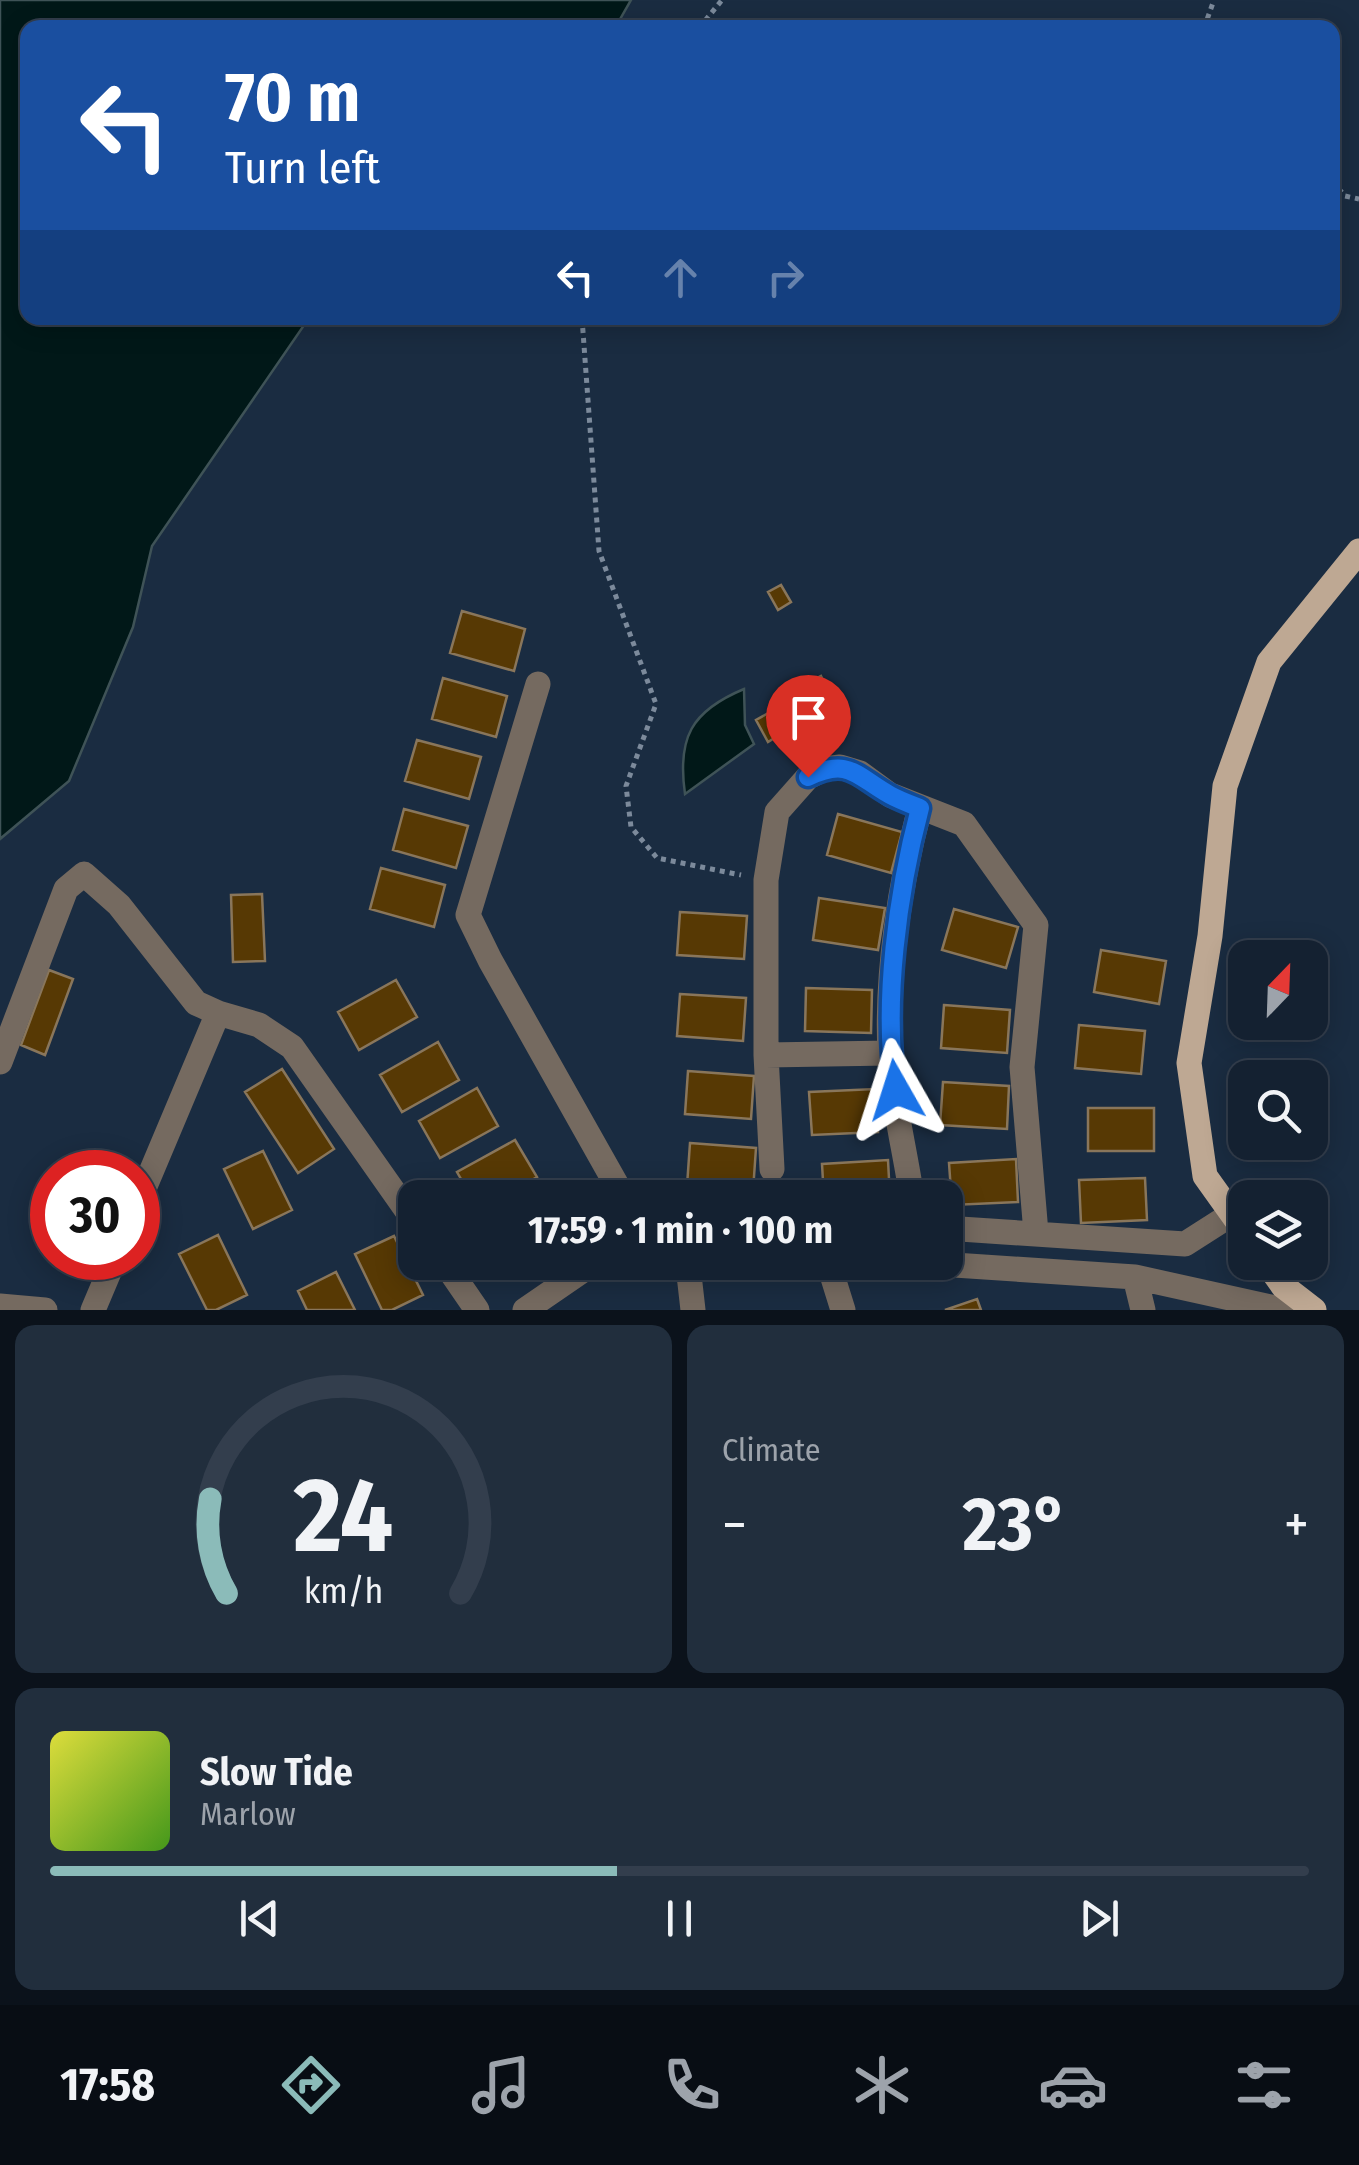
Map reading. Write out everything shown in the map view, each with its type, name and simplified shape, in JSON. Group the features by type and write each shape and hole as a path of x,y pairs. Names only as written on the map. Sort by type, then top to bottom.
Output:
{"main road":[{"path":"1228,1209 1205,1176 1189,1063 1210,936 1225,786 1269,662 1359,551"},
{"path":"1279,1280 1314,1310"}],"street":[{"path":"538,684 468,915 614,1180"},
{"path":"772,1169 766,1054 766,880 777,812 808,777 840,767 860,773 890,795 964,824 1036,924 1022,1067 1036,1233"},
{"path":"909,1180 890,1054 894,967 911,843 920,808"},
{"path":"0,1062 66,889 84,874 119,905 196,1003 260,1025 292,1047 398,1198"},
{"path":"160,1151 218,1013"},
{"path":"766,1054 890,1054"},
{"path":"963,1229 1185,1244 1228,1227"},
{"path":"963,1266 1135,1277 1284,1310"},
{"path":"1135,1277 1143,1310"},
{"path":"92,1310 105,1280"},
{"path":"456,1280 477,1310"},
{"path":"525,1310 569,1280"},
{"path":"688,1280 693,1310"},
{"path":"834,1280 843,1310"},
{"path":"0,1306 45,1310"}],"path":[{"path":"706,20 722,0"},
{"path":"583,325 599,551 656,704 626,786 631,827 657,858 766,880"}],"shaded area":[{"path":"0,0 631,0 620,20 20,20 20,325 304,325 152,546 133,627 69,781 0,839"},
{"path":"744,689 745,725 754,744 685,794 683,757 692,729 711,707"}],"building":[{"path":"781,585 791,602 778,610 768,592"},
{"path":"462,611 525,629 514,671 450,653"},
{"path":"821,676 830,693 819,699 809,682"},
{"path":"443,678 507,696 496,737 432,719"},
{"path":"772,711 784,732 768,742 756,720"},
{"path":"417,740 481,757 469,799 405,781"},
{"path":"404,809 468,826 456,868 393,850"},
{"path":"838,814 902,832 891,873 827,855"},
{"path":"381,868 445,885 434,927 370,909"},
{"path":"262,894 265,961 233,962 231,895"},
{"path":"819,898 885,908 878,950 813,940"},
{"path":"954,909 1018,927 1006,968 942,950"},
{"path":"680,912 747,916 744,959 677,955"},
{"path":"1101,950 1166,961 1159,1004 1094,992"},
{"path":"49,970 73,979 45,1055 21,1045"},
{"path":"396,980 417,1017 359,1050 338,1012"},
{"path":"806,988 872,990 871,1033 805,1031"},
{"path":"680,994 746,998 743,1041 677,1036"},
{"path":"944,1005 1010,1010 1007,1053 941,1048"},
{"path":"1079,1025 1145,1031 1141,1074 1075,1068"},
{"path":"438,1042 459,1080 402,1112 380,1075"},
{"path":"282,1069 334,1149 298,1173 245,1092"},
{"path":"688,1071 754,1076 751,1119 685,1114"},
{"path":"943,1082 1009,1086 1007,1129 940,1125"},
{"path":"477,1088 498,1126 440,1158 419,1121"},
{"path":"876,1089 878,1132 812,1135 809,1092"},
{"path":"1088,1108 1154,1108 1154,1151 1088,1151"},
{"path":"515,1140 537,1177 462,1180 457,1172"},
{"path":"690,1143 756,1148 754,1180 687,1180"},
{"path":"263,1151 292,1210 253,1229 224,1169"},
{"path":"1016,1159 1018,1202 963,1204 963,1180 950,1180 949,1163"},
{"path":"888,1160 889,1180 823,1180 822,1164"},
{"path":"1145,1178 1147,1220 1081,1223 1079,1180"},
{"path":"218,1235 247,1295 216,1310 207,1310 179,1254"},
{"path":"394,1236 398,1244 398,1280 416,1280 423,1295 392,1310 382,1310 355,1254"},
{"path":"336,1272 355,1310 307,1310 298,1291"},
{"path":"977,1299 981,1310 945,1310"}],"route":[{"path":"808,777 840,767 860,773 890,795 920,808 911,843 894,967 890,1054 896,1090"}]}
